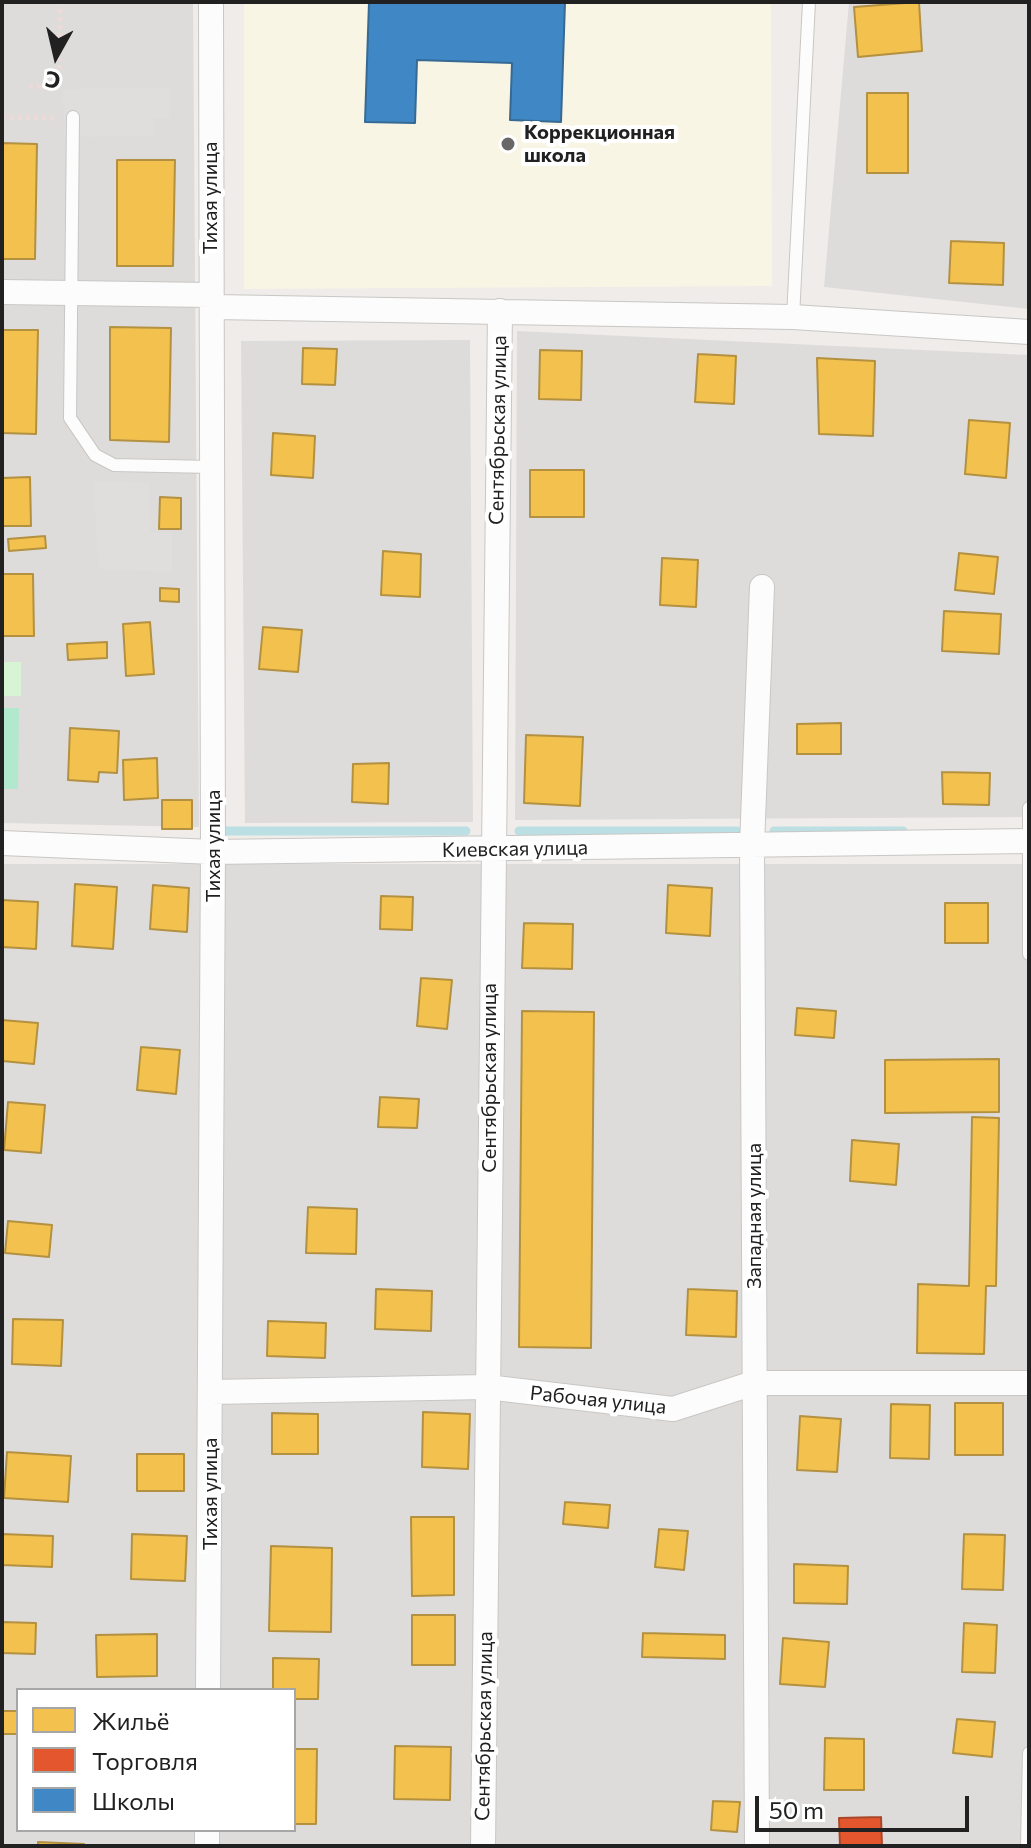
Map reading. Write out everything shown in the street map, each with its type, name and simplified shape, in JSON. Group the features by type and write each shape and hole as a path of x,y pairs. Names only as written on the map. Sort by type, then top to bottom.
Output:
{"street":[{"name":"Тихая улица","path":"208,1688 213,852 211,2"},
{"path":"2,292 500,311 793,317 1029,332"},
{"name":"Сентябрьская улица","path":"483,1846 491,850 500,311"},
{"name":"Западная улица","path":"757,1846 752,846 762,587"},
{"name":"Киевская улица","path":"2,843 213,852 1028,841"},
{"name":"Рабочая улица","path":"210,1392 487,1387 673,1409 754,1383 1029,1383"}],"lane":[{"path":"793,317 809,2"},
{"path":"73,117 70,418 95,455 114,465 213,467"},
{"path":"1029,808 1029,954"},
{"path":"1027,1846 1029,1753"}],"path":[{"path":"29,86 59,87 60,2"},
{"path":"2,117 59,118"}],"shaded area":[{"path":"2,2 193,2 199,827 2,823"},
{"name":"Коррекционная школа","path":"244,2 771,2 772,286 244,289"},
{"path":"849,2 1029,2 1029,309 824,287"},
{"path":"169,88 169,118 154,118 153,136 64,137 63,89"},
{"path":"517,331 1029,355 1029,817 515,820"},
{"path":"470,340 473,822 245,823 241,341"},
{"path":"93,481 149,483 150,532 172,534 172,572 99,569"},
{"path":"2,864 1029,864 1029,1846 2,1846"}],"green space":[{"path":"2,662 21,662 21,696 2,696"},
{"path":"2,708 19,708 18,789 2,789"}],"building: Жильё":[{"path":"919,2 922,51 858,57 854,7"},
{"path":"867,93 908,93 908,173 867,173"},
{"path":"2,143 37,144 35,259 2,259"},
{"path":"117,160 175,160 173,266 117,266"},
{"path":"951,241 1004,243 1003,285 949,283"},
{"path":"110,327 171,328 169,442 110,440"},
{"path":"2,330 38,330 36,434 2,433"},
{"path":"303,348 337,349 335,385 302,384"},
{"path":"540,350 582,351 581,400 539,399"},
{"path":"698,354 736,356 734,404 695,402"},
{"path":"817,358 875,361 873,436 819,434"},
{"path":"969,420 1010,423 1006,478 965,474"},
{"path":"273,433 315,436 313,478 271,475"},
{"path":"530,470 584,470 584,517 530,517"},
{"path":"30,477 31,526 2,526 2,478"},
{"path":"160,497 181,498 181,529 159,529"},
{"path":"45,536 46,548 9,551 8,539"},
{"path":"383,551 421,554 420,597 381,595"},
{"path":"959,553 998,557 994,594 955,590"},
{"path":"662,558 698,560 696,607 660,605"},
{"path":"2,574 33,574 34,636 2,636"},
{"path":"160,588 179,589 179,602 160,601"},
{"path":"944,611 1001,614 999,654 942,651"},
{"path":"150,622 154,674 126,676 123,624"},
{"path":"263,627 302,630 298,672 259,669"},
{"path":"107,642 107,658 68,660 67,644"},
{"path":"841,723 841,754 797,754 797,724"},
{"path":"70,728 119,731 117,773 99,772 98,782 68,780"},
{"path":"526,735 583,737 580,806 524,803"},
{"path":"157,758 158,798 124,800 123,760"},
{"path":"389,763 388,804 352,802 353,764"},
{"path":"942,772 990,773 989,805 943,804"},
{"path":"162,800 192,800 192,829 162,829"},
{"path":"75,884 117,887 113,949 72,946"},
{"path":"153,885 189,888 187,932 150,929"},
{"path":"668,885 712,888 710,936 666,933"},
{"path":"381,896 413,897 412,930 380,929"},
{"path":"2,900 38,902 36,949 2,947"},
{"path":"945,903 988,903 988,943 945,943"},
{"path":"524,923 573,924 572,969 522,968"},
{"path":"421,978 452,980 447,1029 417,1026"},
{"path":"797,1008 836,1011 834,1038 795,1035"},
{"path":"522,1011 594,1012 591,1348 519,1347"},
{"path":"2,1020 38,1023 34,1064 2,1061"},
{"path":"141,1047 180,1050 176,1094 137,1090"},
{"path":"999,1059 999,1112 885,1113 885,1060"},
{"path":"380,1097 419,1099 417,1128 378,1127"},
{"path":"8,1102 45,1105 41,1153 4,1150"},
{"path":"972,1117 999,1118 996,1286 986,1286 984,1354 917,1353 918,1284 969,1286"},
{"path":"852,1140 899,1144 896,1185 850,1181"},
{"path":"308,1207 357,1209 356,1254 306,1253"},
{"path":"8,1221 52,1225 49,1257 5,1253"},
{"path":"376,1289 432,1291 431,1331 375,1329"},
{"path":"688,1289 737,1291 736,1337 686,1335"},
{"path":"13,1319 63,1320 61,1366 12,1364"},
{"path":"268,1321 326,1323 325,1358 267,1356"},
{"path":"955,1403 1003,1403 1003,1455 955,1455"},
{"path":"891,1404 930,1405 929,1459 890,1458"},
{"path":"423,1412 470,1414 468,1469 422,1467"},
{"path":"272,1413 318,1414 318,1454 272,1454"},
{"path":"800,1416 841,1419 837,1472 797,1470"},
{"path":"7,1452 71,1456 68,1502 4,1498"},
{"path":"137,1454 184,1454 184,1491 137,1491"},
{"path":"565,1502 610,1505 608,1528 563,1524"},
{"path":"411,1517 454,1517 454,1595 412,1596"},
{"path":"659,1529 688,1531 684,1570 655,1567"},
{"path":"2,1534 53,1536 52,1567 2,1565"},
{"path":"132,1534 187,1536 185,1581 131,1579"},
{"path":"964,1534 1005,1535 1003,1590 962,1589"},
{"path":"271,1546 332,1548 331,1632 269,1631"},
{"path":"794,1564 848,1566 847,1604 794,1603"},
{"path":"412,1615 455,1615 455,1665 412,1665"},
{"path":"2,1622 36,1623 35,1654 2,1653"},
{"path":"964,1623 997,1625 995,1673 962,1672"},
{"path":"643,1633 725,1635 725,1659 642,1657"},
{"path":"157,1634 157,1676 97,1677 96,1635"},
{"path":"783,1638 829,1642 825,1687 780,1684"},
{"path":"273,1658 319,1659 318,1699 296,1699 296,1688 273,1688"},
{"path":"2,1711 16,1711 16,1734 2,1734"},
{"path":"957,1719 995,1722 992,1757 953,1753"},
{"path":"825,1738 864,1739 864,1790 824,1790"},
{"path":"395,1746 451,1747 450,1800 394,1799"},
{"path":"296,1749 317,1749 316,1824 296,1824"},
{"path":"713,1801 740,1802 737,1832 711,1830"},
{"path":"38,1842 84,1844 84,1846 38,1846"}],"building: Торговля":[{"path":"881,1817 882,1846 840,1846 839,1818"}],"building: Школы":[{"path":"369,2 565,2 561,122 510,120 512,63 417,60 415,123 365,122"}],"waterway":[{"path":"226,831 466,831"},
{"path":"519,831 737,831"},
{"path":"774,831 903,831"}],"place":[{"name":"Коррекционная школа","path":"508,144"}]}
